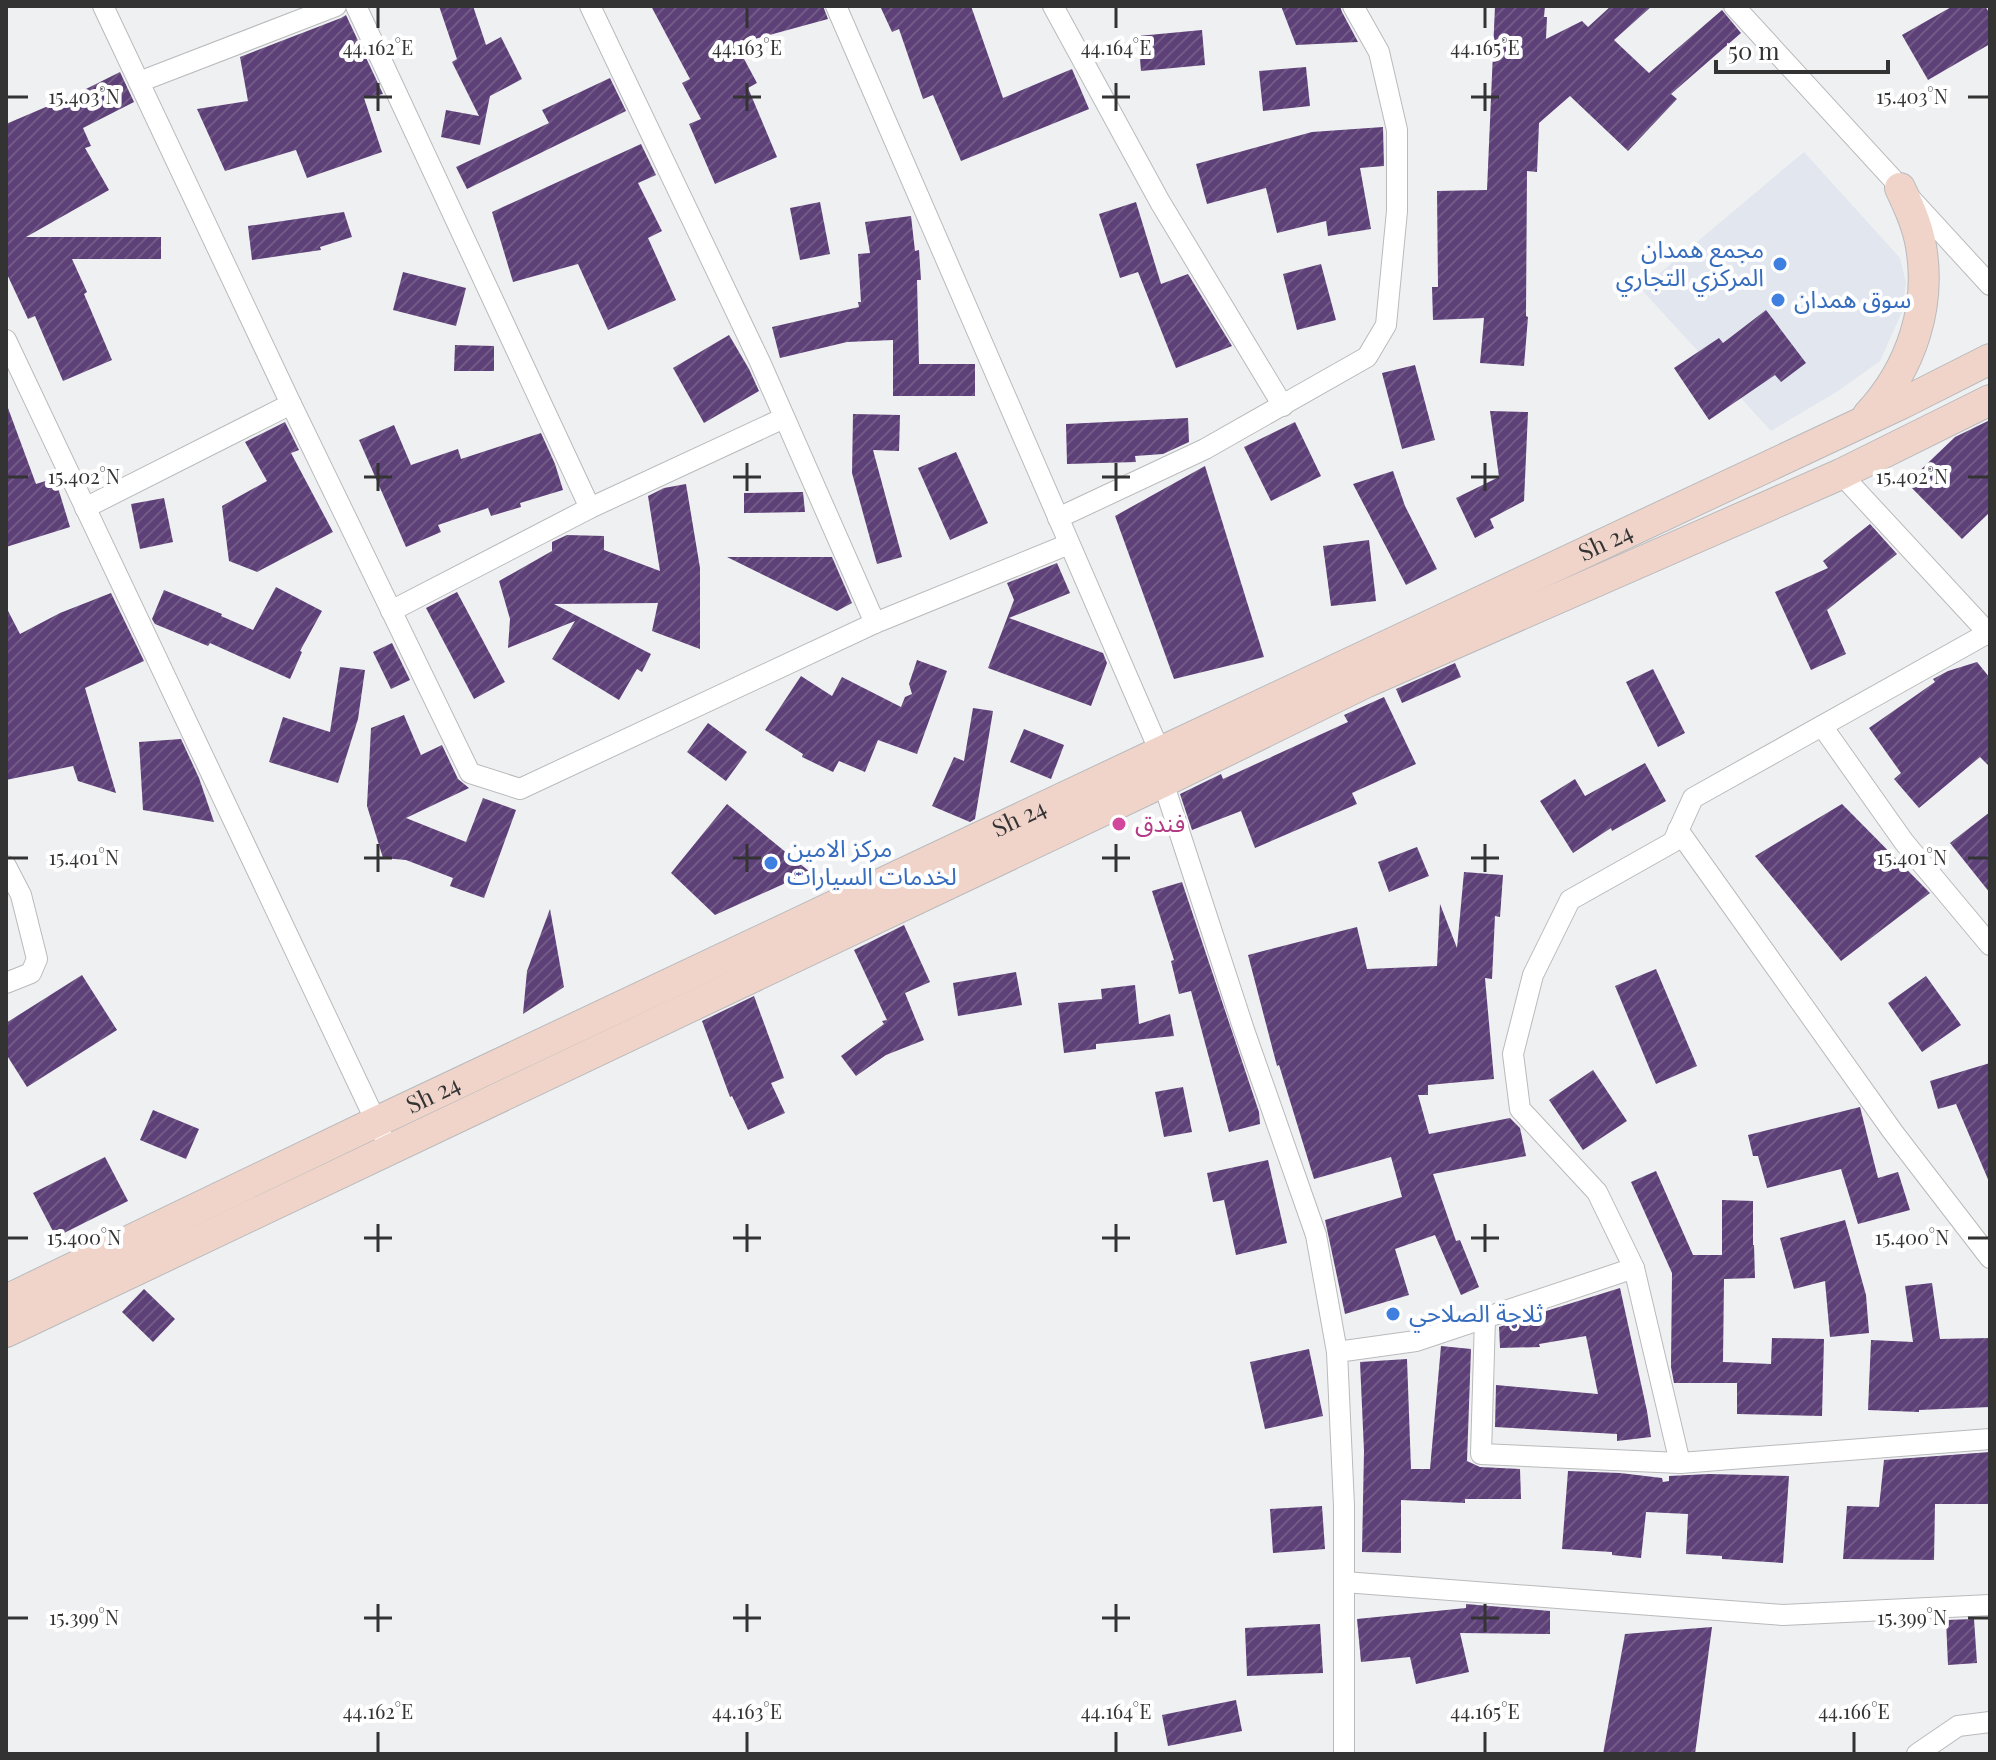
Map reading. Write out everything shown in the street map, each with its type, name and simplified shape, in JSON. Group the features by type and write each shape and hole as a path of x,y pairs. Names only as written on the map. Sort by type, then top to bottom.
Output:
{"street":[{"path":"103,6 470,773 520,789 875,623 1069,544"},
{"path":"139,82 336,6"},
{"path":"356,6 590,508"},
{"path":"590,6 760,362 875,623"},
{"path":"836,6 1160,752"},
{"path":"1053,6 1160,202 1283,406"},
{"path":"1058,518 1205,449 1367,357 1386,325 1397,211 1397,130 1379,52 1353,6"},
{"path":"1734,6 1990,285"},
{"path":"1861,422 1897,378 1910,353 1923,298 1924,269 1920,241 1900,188"},
{"path":"6,340 376,1122 392,1149"},
{"name":"Sh 24","path":"6,1300 1990,359"},
{"name":"Sh 24","path":"6,1332 1367,682 1841,474 1990,400"},
{"path":"85,508 291,404"},
{"path":"391,611 590,508 784,418"},
{"path":"1680,1463 1634,1268 1597,1192 1520,1109 1513,1054 1533,975 1570,900 1673,842 1693,798 1989,634 1841,474"},
{"path":"1822,726 1904,842 1990,945"},
{"path":"1163,782 1244,1030 1316,1235 1337,1352 1344,1506 1344,1754"},
{"path":"1678,830 1893,1132 1990,1258"},
{"path":"6,866 21,895 37,959 31,973 6,983"},
{"path":"1337,1352 1416,1341 1634,1268"},
{"path":"1485,1318 1481,1454 1680,1463 1990,1439"},
{"path":"1344,1582 1783,1615 1990,1605"},
{"path":"1917,1754 1958,1726 1990,1722"}],"shaded area":[{"name":"سوق همدان","path":"1804,152 1900,258 1906,283 1902,312 1880,361 1838,391 1771,431 1641,289"}],"building":[{"path":"439,6 473,6 486,45 501,37 522,79 490,96 480,145 441,137 446,110 479,116 452,62 457,59"},
{"path":"651,6 823,6 828,19 736,44 757,83 748,88 777,157 715,184 689,124 701,119 682,83 690,79"},
{"path":"880,6 971,6 1003,98 1072,69 1089,109 961,161 933,95 923,99 899,29 892,32"},
{"path":"1281,6 1340,6 1358,42 1296,45"},
{"path":"1495,6 1545,6 1546,39 1582,21 1588,27 1611,6 1652,6 1614,40 1649,73 1722,10 1741,33 1671,94 1677,99 1628,151 1570,96 1539,123 1537,172 1527,171 1528,317 1524,366 1480,363 1484,318 1433,320 1432,287 1438,287 1437,191 1487,190"},
{"path":"1953,6 1985,6 1990,14 1990,44 1928,80 1902,35"},
{"path":"346,15 383,94 364,98 382,152 307,178 296,150 225,171 197,109 248,101 240,57"},
{"path":"1202,30 1205,65 1141,71 1138,36"},
{"path":"1306,67 1310,106 1263,111 1259,71"},
{"path":"120,72 134,102 83,128 91,146 85,148 109,190 26,237 161,237 161,259 72,259 112,360 63,381 35,316 28,319 6,272 6,124"},
{"path":"610,78 626,111 467,189 456,167 549,123 542,110"},
{"path":"1383,127 1384,166 1360,168 1371,229 1328,236 1326,221 1277,233 1266,188 1207,204 1196,164 1312,132"},
{"path":"641,144 656,175 638,183 662,231 648,238 676,300 608,330 578,264 513,282 492,212"},
{"path":"820,202 830,254 800,260 790,208"},
{"path":"1136,202 1161,284 1188,274 1232,346 1176,368 1138,272 1120,278 1099,214"},
{"path":"344,212 352,237 320,247 321,250 252,260 248,226"},
{"path":"911,216 915,251 919,250 921,280 917,280 919,364 975,364 975,396 893,396 893,340 847,342 780,358 772,327 859,307 858,254 870,253 865,222"},
{"path":"1321,264 1336,320 1297,330 1283,274"},
{"path":"403,272 466,288 456,326 393,310"},
{"path":"1766,310 1806,363 1781,382 1775,375 1709,420 1674,368 1719,338 1723,343"},
{"path":"729,335 759,391 704,423 673,368"},
{"path":"455,345 494,346 494,371 454,371"},
{"path":"1415,365 1435,440 1402,449 1382,373"},
{"path":"6,409 36,484 55,478 70,527 6,547"},
{"path":"1490,411 1528,412 1524,501 1490,519 1494,528 1475,538 1456,498 1499,477"},
{"path":"853,414 900,415 899,451 873,450 902,557 877,564 852,473"},
{"path":"1188,418 1189,442 1163,454 1135,456 1136,462 1067,464 1066,424"},
{"path":"1990,420 1990,512 1962,539 1907,483 1955,437"},
{"path":"285,422 299,450 291,453 333,532 257,572 229,561 222,506 267,481 245,442"},
{"path":"1295,422 1321,476 1271,501 1244,447"},
{"path":"394,425 411,465 458,449 461,459 541,433 563,490 491,516 488,508 438,525 441,532 406,547 359,440"},
{"path":"956,452 988,523 950,540 918,468"},
{"path":"1205,466 1264,657 1174,679 1115,516"},
{"path":"1393,471 1405,506 1437,569 1406,585 1353,484"},
{"path":"686,484 700,568 700,649 652,631 658,603 554,604 651,654 642,672 637,669 619,700 552,659 575,621 508,648 510,619 499,581 552,551 552,542 567,535 604,536 604,550 660,571 648,496 664,488"},
{"path":"803,492 805,512 744,513 744,493"},
{"path":"164,498 173,542 140,549 131,504"},
{"path":"1870,524 1897,554 1827,610 1846,654 1811,670 1775,592 1828,568 1823,561"},
{"path":"1369,540 1376,601 1331,606 1323,546"},
{"path":"727,557 832,557 852,603 837,611"},
{"path":"1057,563 1070,593 1009,618 1103,653 1107,663 1091,706 988,668 1014,600 1007,583"},
{"path":"276,587 322,611 300,651 290,679 210,643 208,646 155,624 152,619 164,590 253,630"},
{"path":"457,592 505,682 474,699 426,608"},
{"path":"111,593 144,661 85,688 116,793 78,781 73,766 6,780 6,607 20,634 60,613"},
{"path":"392,643 410,680 391,689 373,652"},
{"path":"917,660 947,671 917,754 878,740 865,772 839,761 833,772 802,757 803,754 765,730 801,676 832,696 842,677 901,707 905,697 912,694 909,684"},
{"path":"1977,662 1990,678 1990,767 1980,757 1919,808 1894,779 1901,773 1869,728 1935,682 1933,679"},
{"path":"1455,663 1461,677 1402,703 1396,689"},
{"path":"340,667 365,670 358,719 338,783 269,762 283,717 330,732"},
{"path":"1653,669 1685,733 1658,747 1626,682"},
{"path":"1384,697 1416,764 1352,793 1357,804 1255,848 1241,811 1192,830 1180,794 1221,774 1223,779 1348,722 1344,715"},
{"path":"973,708 993,711 975,819 970,822 932,806 954,757 964,761"},
{"path":"404,715 421,755 442,745 458,779 469,788 406,818 466,842 483,798 516,810 484,898 450,886 453,878 406,860 383,858 367,806 371,728"},
{"path":"708,723 747,752 726,781 687,752"},
{"path":"1024,729 1064,745 1051,779 1010,762"},
{"path":"181,739 214,822 143,810 139,742"},
{"path":"1645,763 1666,801 1612,831 1611,828 1573,853 1540,801 1575,779 1585,796"},
{"path":"727,804 810,872 715,915 671,873"},
{"path":"1842,804 1930,893 1841,961 1755,856"},
{"path":"1990,812 1990,893 1950,843"},
{"path":"1417,847 1429,876 1389,892 1378,862"},
{"path":"1464,872 1503,875 1500,917 1495,916 1492,979 1485,978 1494,1079 1428,1085 1428,1095 1418,1095 1429,1134 1510,1118 1520,1128 1526,1156 1433,1174 1456,1241 1460,1240 1479,1287 1461,1295 1435,1235 1395,1249 1409,1295 1345,1314 1325,1220 1402,1197 1391,1157 1314,1179 1277,1066 1248,955 1357,927 1367,969 1437,966 1440,904 1457,948"},
{"path":"1182,882 1259,1112 1260,1124 1229,1132 1191,991 1179,994 1171,961 1174,960 1152,891"},
{"path":"550,909 564,987 523,1014 527,971"},
{"path":"904,925 930,982 905,993 924,1040 886,1055 856,1076 841,1056 887,1020 854,950"},
{"path":"1656,969 1697,1066 1656,1084 1615,986"},
{"path":"1016,972 1022,1005 958,1016 953,983"},
{"path":"82,975 117,1030 27,1087 6,1054 6,1023"},
{"path":"1926,976 1961,1025 1922,1052 1888,1003"},
{"path":"1135,985 1139,1024 1170,1014 1174,1036 1096,1044 1096,1049 1064,1053 1058,1003 1102,999 1101,989"},
{"path":"754,996 784,1078 771,1083 785,1113 748,1130 730,1097 702,1021"},
{"path":"1990,1063 1990,1184 1956,1104 1938,1109 1930,1081"},
{"path":"1593,1070 1627,1121 1583,1150 1549,1100"},
{"path":"1183,1087 1192,1132 1164,1137 1155,1092"},
{"path":"1860,1107 1878,1178 1898,1172 1910,1210 1858,1224 1841,1169 1767,1188 1748,1135"},
{"path":"153,1110 199,1129 186,1159 140,1140"},
{"path":"105,1157 128,1201 56,1237 33,1193"},
{"path":"1268,1160 1287,1243 1236,1255 1224,1200 1213,1202 1207,1173"},
{"path":"1656,1171 1693,1255 1722,1255 1722,1200 1753,1201 1755,1278 1724,1279 1723,1362 1771,1364 1772,1338 1824,1339 1822,1416 1737,1414 1737,1383 1674,1383 1671,1367 1672,1273 1631,1182"},
{"path":"1845,1220 1866,1295 1869,1333 1830,1337 1825,1281 1794,1289 1780,1238"},
{"path":"1932,1283 1940,1339 1990,1338 1990,1407 1919,1412 1868,1410 1871,1340 1913,1342 1905,1286"},
{"path":"1620,1288 1651,1437 1617,1441 1617,1434 1495,1427 1496,1385 1598,1394 1586,1336 1539,1344 1540,1347 1500,1348 1499,1327 1530,1317 1546,1316 1546,1311"},
{"path":"144,1289 175,1319 153,1342 122,1312"},
{"path":"1441,1346 1471,1349 1467,1461 1480,1467 1520,1469 1521,1499 1465,1499 1465,1503 1401,1500 1401,1553 1362,1552 1364,1451 1360,1362 1407,1359 1411,1469 1430,1469"},
{"path":"1309,1349 1323,1416 1265,1429 1250,1362"},
{"path":"1990,1452 1990,1504 1935,1504 1934,1560 1843,1559 1847,1506 1879,1507 1884,1460"},
{"path":"1568,1471 1620,1473 1662,1478 1663,1482 1669,1481 1669,1476 1709,1474 1789,1476 1783,1563 1686,1554 1688,1514 1646,1512 1641,1558 1612,1555 1612,1552 1562,1549"},
{"path":"1322,1506 1325,1549 1273,1553 1270,1509"},
{"path":"1466,1604 1550,1611 1550,1634 1460,1633 1469,1672 1416,1684 1410,1657 1361,1662 1357,1619 1466,1608"},
{"path":"1974,1619 1977,1663 1948,1665 1946,1620"},
{"path":"1320,1624 1323,1673 1247,1676 1245,1628"},
{"path":"1712,1627 1695,1754 1603,1754 1625,1634"},
{"path":"1236,1700 1242,1731 1168,1746 1162,1715"}],"place":[{"name":"مجمع همدان المركزي التجاري","path":"1780,264"},
{"name":"سوق همدان","path":"1778,300"},
{"name":"فندق","path":"1119,824"},
{"name":"مركز الامين لخدمات السيارات","path":"771,863"},
{"name":"ثلاجة الصلاحي","path":"1393,1314"}]}
